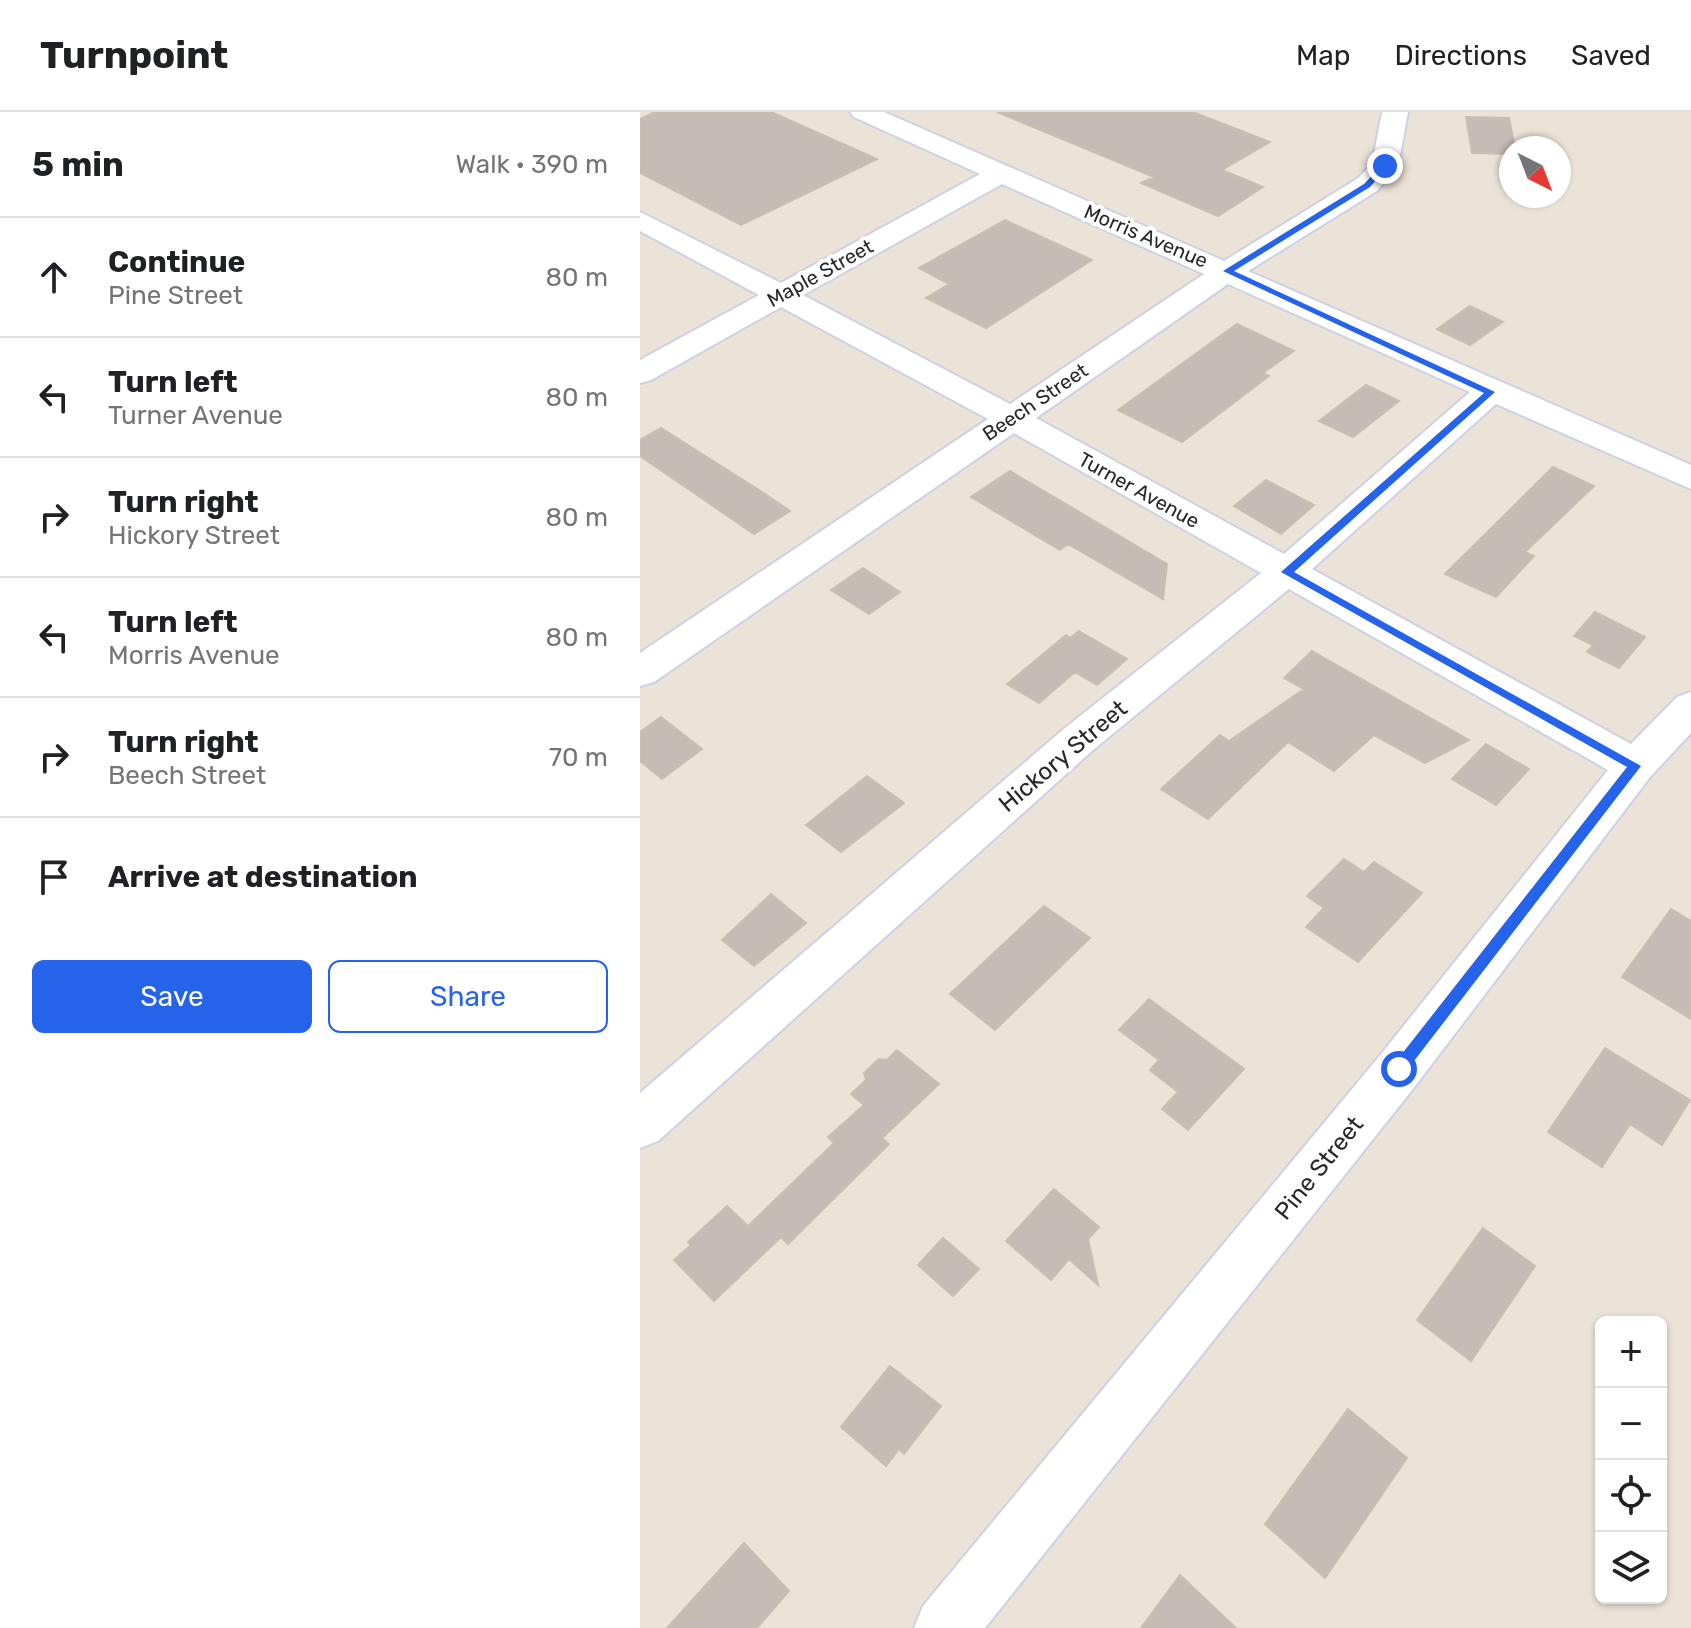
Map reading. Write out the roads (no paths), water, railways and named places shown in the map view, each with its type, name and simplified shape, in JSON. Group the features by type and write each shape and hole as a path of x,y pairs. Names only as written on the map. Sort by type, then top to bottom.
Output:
{"street":[{"name":"Morris Avenue","path":"863,112 1228,271 1490,392 1691,478"},
{"name":"Beech Street","path":"640,672 1228,271 1367,185 1385,166 1395,112"},
{"name":"Maple Street","path":"640,373 1000,174"},
{"name":"Turner Avenue","path":"640,220 1012,418 1635,766"},
{"name":"Hickory Street","path":"640,1125 1079,739 1286,572 1490,392"},
{"name":"Pine Street","path":"945,1628 1399,1069 1635,766 1691,707"}]}
